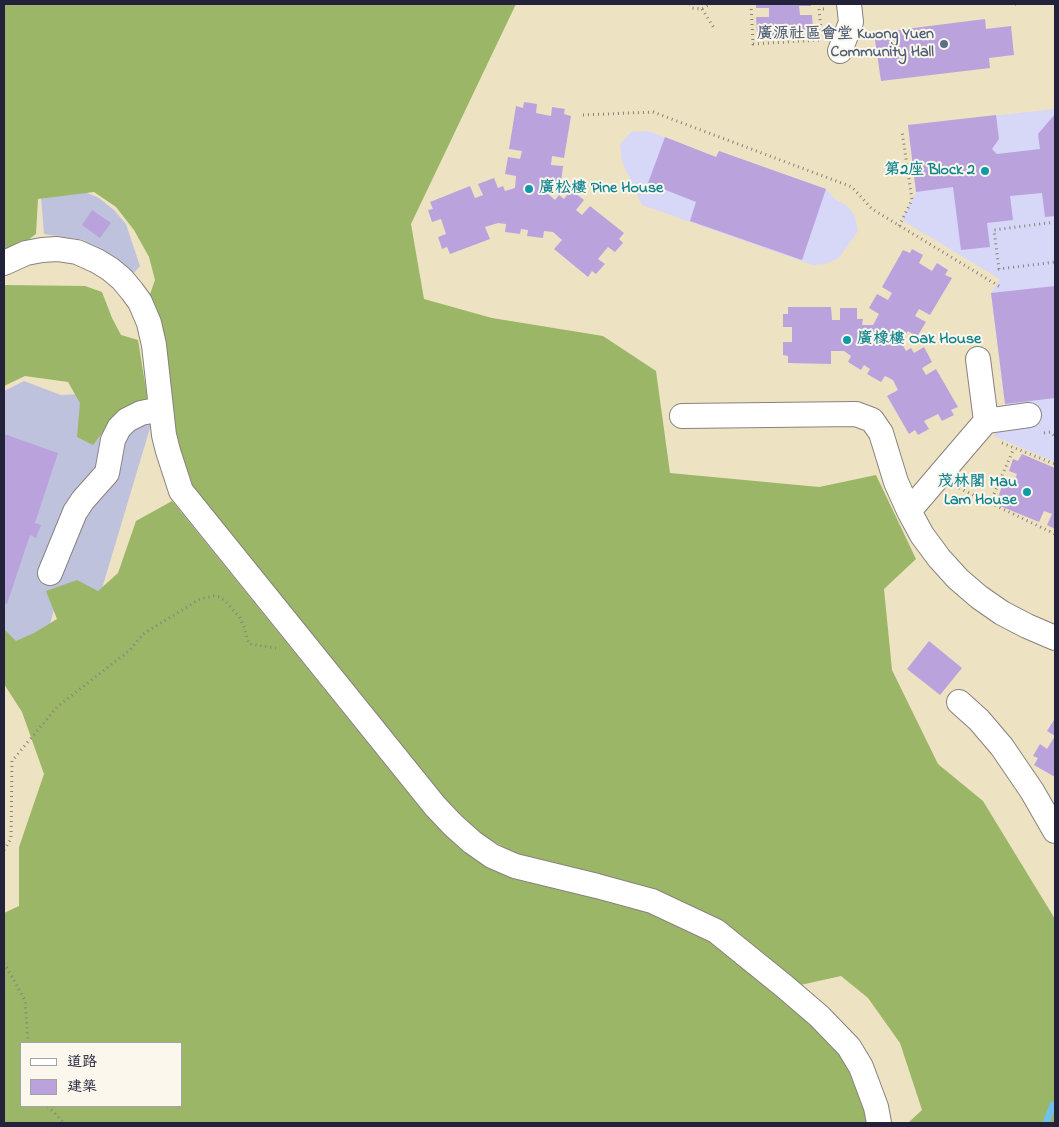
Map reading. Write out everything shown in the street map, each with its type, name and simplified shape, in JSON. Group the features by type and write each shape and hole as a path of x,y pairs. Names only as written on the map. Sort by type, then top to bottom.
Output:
{"street":[{"path":"840,51 851,22 850,5"},
{"path":"4,263 26,253 57,249 77,252 97,261 122,279 140,302 149,323 154,345 168,451 181,491 435,806 472,842 492,856 515,866 652,901 716,931 819,1016 849,1048 861,1067 876,1107 879,1123"},
{"path":"908,511 986,421 978,359"},
{"path":"50,573 75,512 107,472 113,440 119,428 128,420 141,413 161,409"},
{"path":"682,416 856,414 872,420 881,433 896,482 908,511 922,535 939,558 972,591 1002,613 1055,638"},
{"path":"986,421 1035,424"},
{"path":"959,702 979,720 1002,746 1032,791 1055,831"}],"path":[{"path":"690,4 692,8 702,9 710,4"},
{"path":"751,4 753,44 822,40 820,9 850,5"},
{"path":"702,9 714,28"},
{"path":"583,115 653,112 852,186 872,209 1002,288"},
{"path":"899,226 912,200 902,131"},
{"path":"1055,222 994,230 1000,268 1055,262"},
{"path":"1035,424 1055,436"},
{"path":"1004,438 997,441 1055,464"},
{"path":"990,503 1014,448"},
{"path":"953,495 964,482"},
{"path":"959,488 1055,534"},
{"path":"4,850 11,839 12,761 57,707 130,650 143,634 200,599 214,596 220,597 240,618 248,644 278,648 299,638"},
{"path":"4,963 25,1000 28,1042"},
{"path":"49,1107 64,1123"}],"shaded area":[{"path":"1055,109 1055,462 994,436 1005,404 991,293 1000,279 902,220 916,192 908,125"},
{"path":"648,131 716,157 719,151 826,189 835,199 846,205 855,216 858,231 839,258 826,264 813,265 642,205 622,162 620,144 631,132"},
{"path":"85,192 99,198 114,210 126,224 140,266 133,274 83,240 44,234 41,198"},
{"path":"24,381 61,395 145,391 150,428 98,602 58,595 36,675 4,667 4,391"}],"green space":[{"path":"4,4 516,4 411,224 424,299 492,318 603,336 656,371 670,473 819,487 876,475 916,559 884,589 892,670 938,764 983,801 1055,919 1055,1123 908,1123 922,1110 900,1043 868,998 841,976 796,986 718,922 519,856 479,833 443,799 192,490 175,433 149,297 155,280 149,257 134,230 116,207 94,192 38,199 36,234 24,243 4,252"},
{"path":"4,285 85,286 102,292 121,335 138,340 148,402 106,428 93,445 77,437 80,403 68,382 25,376 4,386"},
{"path":"172,501 426,815 465,852 511,878 646,911 707,936 805,1015 854,1068 867,1123 4,1123 4,913 19,906 19,847 44,774 22,712 4,684 4,629 16,641 34,633 57,619 46,591 77,580 98,591 118,573 136,521"}],"building":[{"path":"756,4 811,4 811,6 799,6 800,15 812,15 813,31 803,31 803,37 767,39 766,32 757,32 756,17 769,17 769,8 756,8"},
{"name":"廣源社區會堂 Kwong Yuen Community Hall","path":"985,19 986,29 1011,26 1014,55 989,58 990,68 881,81 874,33"},
{"name":"廣松樓 Pine House","path":"524,102 537,104 536,113 551,116 552,107 565,109 564,114 571,116 564,158 552,156 551,165 563,166 561,183 550,181 548,194 555,200 559,195 564,199 571,190 584,200 576,210 582,215 590,206 624,233 619,239 623,243 615,252 608,247 598,259 605,264 596,274 592,271 588,277 554,249 562,240 553,232 544,231 543,238 527,236 528,230 521,229 520,234 505,232 506,224 498,223 485,227 490,239 450,254 447,247 442,249 438,237 446,234 441,219 432,222 428,210 433,209 430,202 470,186 475,198 483,195 478,184 494,178 498,188 503,186 505,191 515,188 516,176 505,174 508,157 520,159 522,151 509,149 516,106 523,108"},
{"name":"第2座 Block 2","path":"1055,114 1055,216 1045,217 1042,193 1010,196 1013,220 987,223 990,247 961,250 953,187 916,192 908,125 996,115 999,139 992,149 997,154 1040,149 1038,134"},
{"path":"665,137 716,157 719,151 826,189 802,260 690,221 696,202 648,183"},
{"path":"92,210 111,223 100,238 82,225"},
{"name":"廣橡樓 Oak House","path":"912,249 923,255 919,263 932,271 937,263 948,270 945,275 952,278 930,315 919,309 915,316 926,322 917,337 908,331 901,342 906,351 911,348 914,353 924,347 932,362 922,368 926,375 936,369 958,407 951,410 954,415 942,421 938,414 924,421 929,429 918,435 915,430 909,434 887,396 898,390 893,380 885,376 881,382 867,374 870,369 864,365 861,370 848,362 851,356 844,351 831,351 831,364 788,363 788,356 783,355 783,342 792,342 792,327 783,327 783,314 788,314 788,307 831,307 832,320 840,320 840,308 857,308 857,319 863,319 862,325 873,325 879,314 869,308 877,294 888,300 892,293 882,287 903,250 910,253"},
{"path":"1055,286 1055,398 1005,404 991,293"},
{"path":"4,434 58,453 35,523 41,525 36,538 30,535 7,604 4,603"},
{"name":"茂林閣 Mau Lam House","path":"1022,454 1055,468 1055,529 1047,525 1052,514 1044,511 1039,522 1000,506 1003,499 998,497 1003,484 1011,488 1017,474 1009,471 1013,459 1018,461"},
{"path":"929,641 962,668 940,695 907,669"},
{"path":"1055,721 1055,736 1047,731"},
{"path":"1055,736 1055,777 1034,765 1038,758 1033,756 1040,744 1047,749"}],"waterway":[{"path":"1046,1123 1053,1105"}],"place":[{"name":"廣源社區會堂 Kwong Yuen Community Hall","path":"944,44"},
{"name":"第2座 Block 2","path":"985,171"},
{"name":"廣松樓 Pine House","path":"529,189"},
{"name":"廣橡樓 Oak House","path":"847,340"},
{"name":"茂林閣 Mau Lam House","path":"1027,492"}]}
